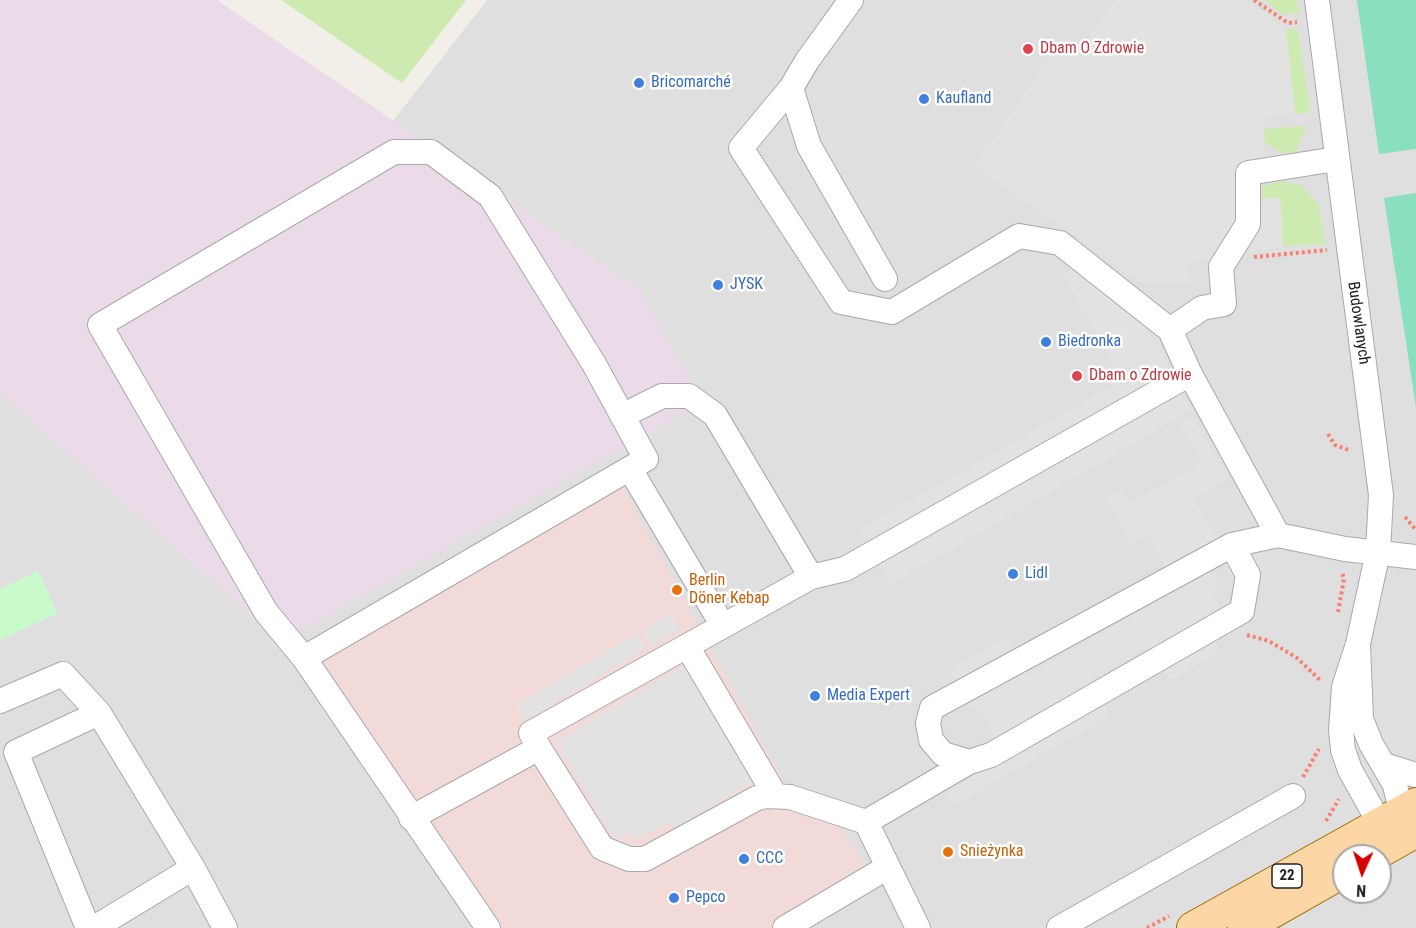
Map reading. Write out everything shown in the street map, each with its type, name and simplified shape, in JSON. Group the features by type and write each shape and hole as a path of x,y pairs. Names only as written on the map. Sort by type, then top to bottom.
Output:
{"main road":[{"path":"1383,844 1403,822"},
{"name":"22","path":"1186,919 1403,822"},
{"name":"22","path":"1244,928 1332,879"}],"street":[{"path":"851,0 807,61 791,88 741,148 841,302 892,312 1019,236 1060,243 1170,330 1190,374 1278,536"},
{"name":"Budowlanych","path":"1317,0 1381,495 1378,552 1358,644 1344,687 1341,730 1343,750 1356,782 1403,822"},
{"path":"791,88 809,146 885,279"},
{"path":"304,658 646,459 594,364 490,196 431,152 393,152 100,325 266,612 304,658 488,928"},
{"path":"1170,330 1202,308 1224,304 1221,267 1248,224 1248,173 1336,159"},
{"path":"918,928 866,822 790,797 775,795 757,798 645,859 629,859 603,848 531,733 811,577 845,569 1190,374"},
{"path":"622,416 662,396 689,396 716,415 811,577"},
{"path":"630,469 723,626"},
{"path":"969,762 943,754 931,740 928,723 932,708 1232,545 1278,536 1416,557"},
{"path":"866,822 969,762 991,755 1242,611 1248,575 1232,545"},
{"name":"Budowlanych","path":"1358,644 1361,719 1371,744 1395,785 1403,822"},
{"path":"687,646 775,795"},
{"path":"0,701 63,674 99,713 193,868 225,928"},
{"path":"88,928 16,752 99,713"},
{"path":"411,818 539,748"},
{"path":"1384,765 1416,775"},
{"path":"1059,928 1293,796"},
{"path":"785,928 888,867"},
{"path":"94,928 193,868"}],"path":[{"path":"1254,0 1288,23 1303,21"},
{"path":"1328,434 1335,444 1360,455"},
{"path":"1247,635 1269,641 1297,658 1316,674 1325,686"},
{"path":"1293,796 1321,745"},
{"path":"1324,825 1345,789 1356,782"},
{"path":"1147,928 1186,919"}],"shaded area":[{"path":"0,0 217,0 639,289 702,403 281,642 0,393"},
{"path":"487,0 1416,0 1416,928 0,928 0,393 281,642 639,289 393,121"},
{"path":"1115,0 1245,0 1286,28 1295,113 1265,118 1261,198 1280,198 1283,246 1188,263 1190,284 1143,283 974,166 1063,36 1081,48"},
{"path":"1084,249 1116,271 1192,410 892,584 858,530 1122,380 1064,277"},
{"path":"1193,416 1229,479 1194,499 1217,538 1184,557 1196,579 1209,571 1219,588 1211,592 1219,606 1200,618 1219,653 1170,681 1149,647 1090,680 1110,716 952,806 945,793 1006,757 977,706 971,709 949,669 1006,637 1028,675 1178,589 1147,536 1132,545 1105,498 1122,489 1131,503 1201,462 1179,424"},
{"path":"623,488 798,807 818,796 878,882 799,928 478,928 300,672"},
{"path":"670,614 679,629 651,646 642,631"},
{"path":"636,634 645,649 525,720 516,705"},
{"path":"685,665 753,781 674,828 670,821 635,841 630,833 615,841 556,741"}],"green space":[{"path":"281,0 466,0 402,83"},
{"path":"1265,0 1296,0 1300,13 1281,14"},
{"path":"1357,0 1416,0 1416,149 1379,154"},
{"path":"1286,28 1298,30 1310,108 1305,114 1295,113"},
{"path":"1307,126 1295,153 1279,152 1264,141 1264,129"},
{"path":"1282,181 1301,185 1319,205 1325,244 1283,246 1280,198 1261,198 1262,186"},
{"path":"1416,193 1416,408 1384,198"},
{"path":"38,571 58,613 0,640 0,589"}],"place":[{"name":"Dbam O Zdrowie","path":"1028,49"},
{"name":"Bricomarché","path":"639,83"},
{"name":"Kaufland","path":"924,99"},
{"name":"JYSK","path":"718,285"},
{"name":"Biedronka","path":"1046,342"},
{"name":"Dbam o Zdrowie","path":"1077,376"},
{"name":"Lidl","path":"1013,574"},
{"name":"Berlin Döner Kebap","path":"677,590"},
{"name":"Media Expert","path":"815,696"},
{"name":"Snieżynka","path":"948,852"},
{"name":"CCC","path":"744,859"},
{"name":"Pepco","path":"674,898"}]}
